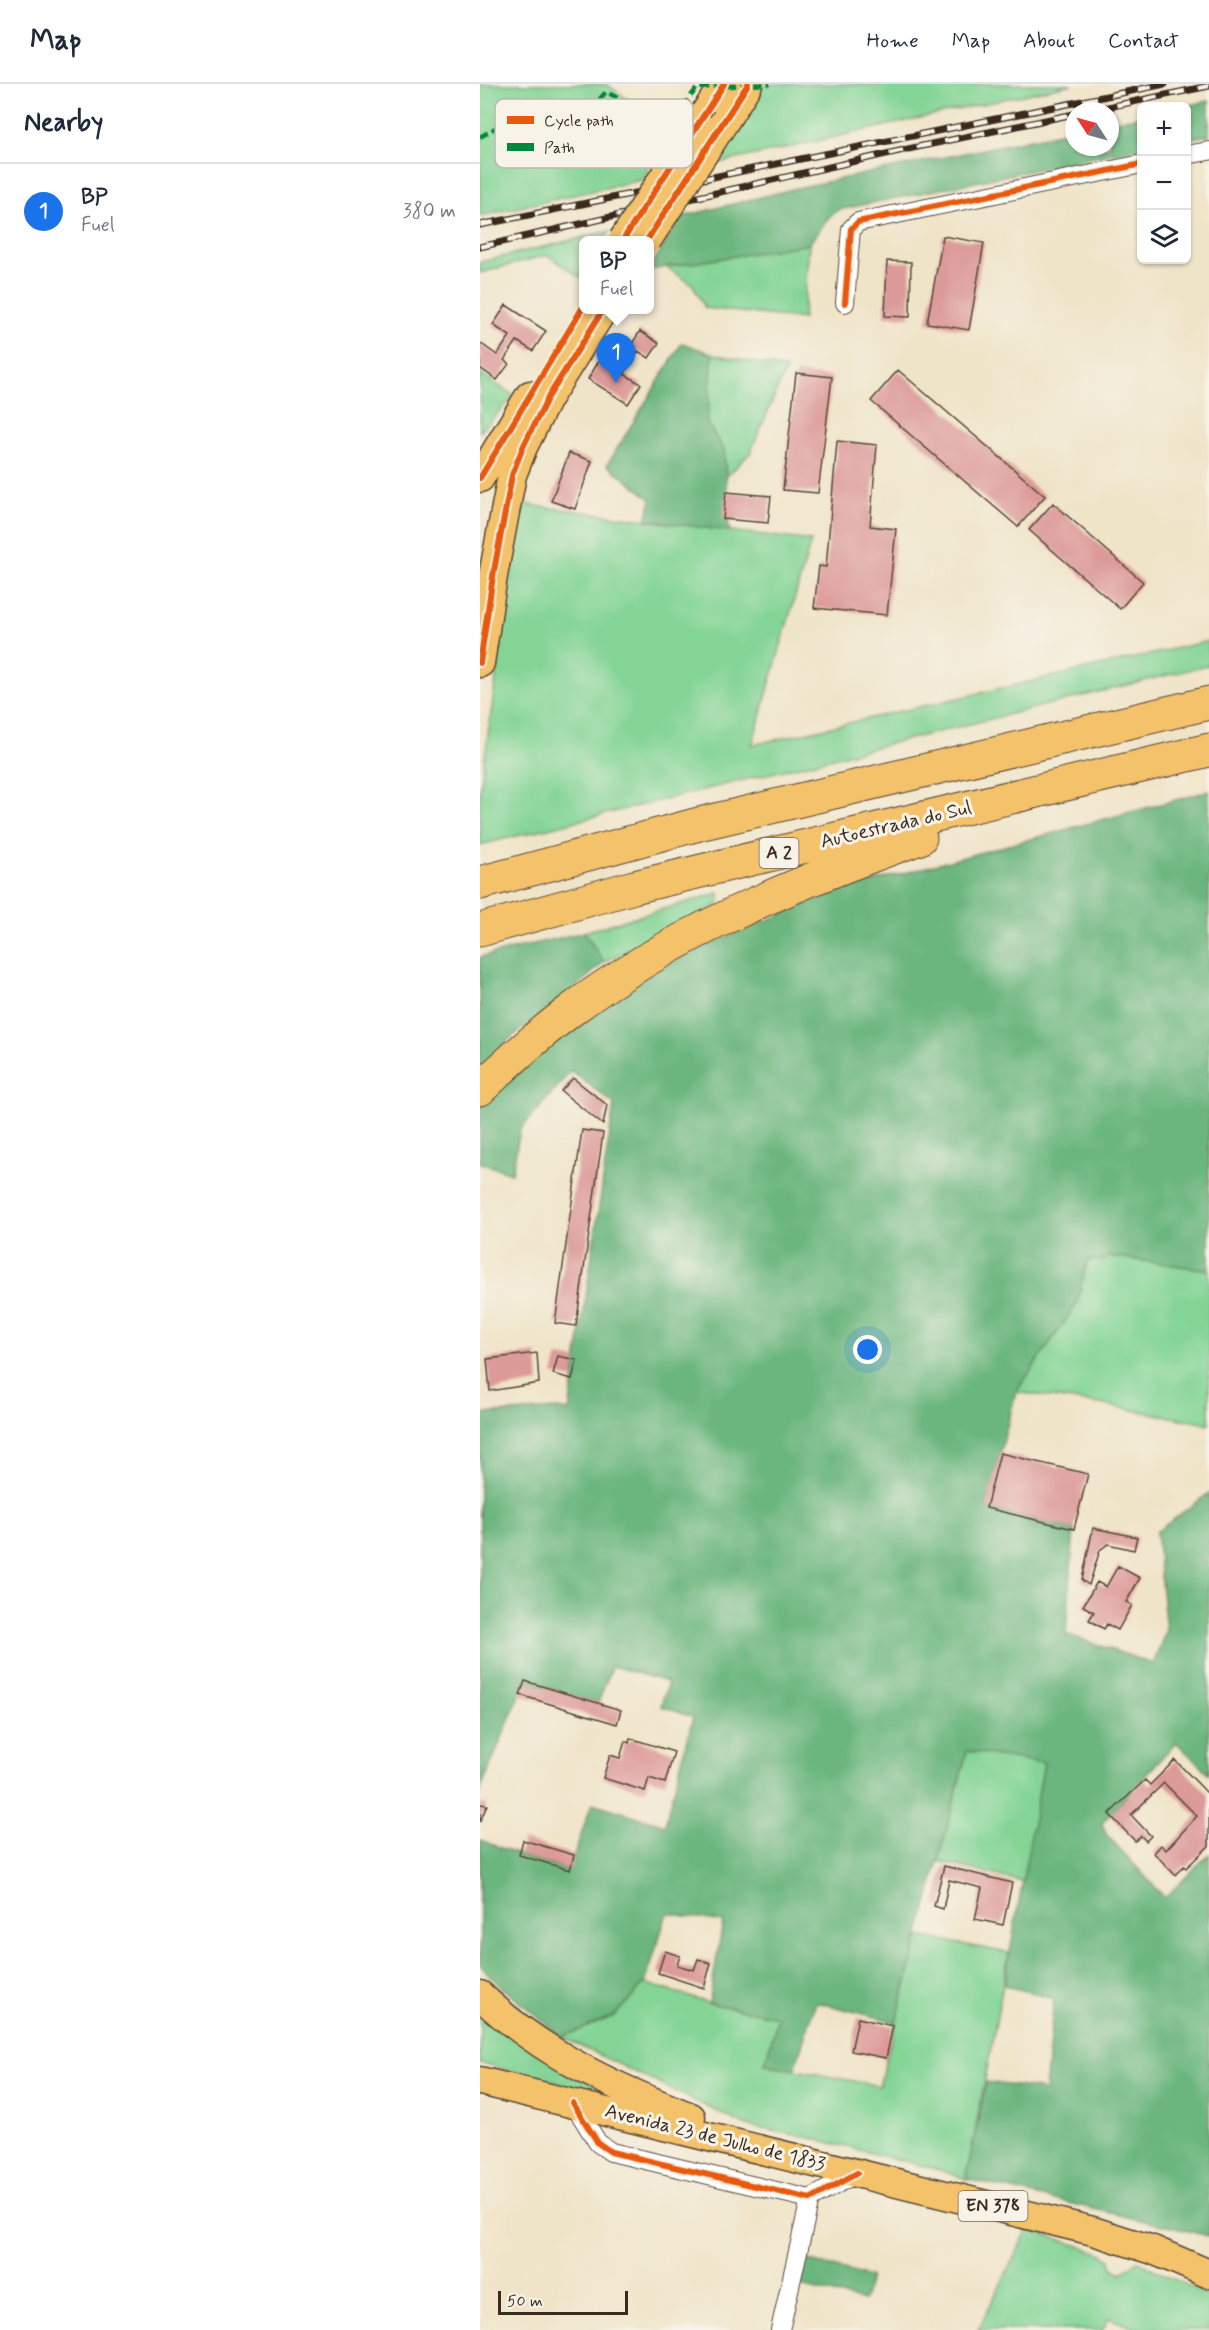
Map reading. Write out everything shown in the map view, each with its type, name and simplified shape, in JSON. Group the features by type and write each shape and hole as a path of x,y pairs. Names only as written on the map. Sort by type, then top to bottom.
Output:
{"highway":[{"name":"A 2","path":"480,883 699,825 1209,703"},
{"name":"Autoestrada do Sul","path":"480,930 634,887 1209,750"},
{"path":"480,1089 567,1014 693,934 783,892 871,855 1079,782"}],"main road":[{"path":"693,132 724,84"},
{"path":"650,236 748,84"},
{"path":"626,236 670,168"},
{"path":"480,478 579,314"},
{"path":"480,663 512,475 547,399 600,314"},
{"path":"480,1995 510,2022 586,2071 639,2097 751,2140 772,2153"},
{"name":"Avenida 23 de Julho de 1833","path":"480,2081 1093,2232 1153,2250 1209,2274"}],"street":[{"path":"1191,154 1209,151"},
{"path":"845,303 852,229 858,222 1137,166"},
{"name":"Avenida 23 de Julho de 1833","path":"573,2103 598,2143 611,2152 810,2199 857,2173"},
{"name":"Avenida 23 de Julho de 1833","path":"780,2330 810,2199"}],"green space":[{"path":"480,84 606,84 628,99 495,99 495,168 648,168 641,180 480,216"},
{"path":"764,84 1072,84 715,164"},
{"path":"1209,101 1209,135 1191,138 1191,105"},
{"path":"1137,117 1137,149 1119,153 1119,120"},
{"path":"1065,132 1065,156 1102,156 838,210 830,216 809,244 654,269 654,262 681,217 797,188"},
{"path":"610,231 607,236 589,236"},
{"path":"579,238 579,277 547,255 480,273 480,262"},
{"path":"809,244 803,319 705,308 693,285 666,267"},
{"path":"682,343 713,354 707,423 724,450 729,531 646,520 651,499 607,465"},
{"path":"713,354 786,369 750,453 726,477 724,450 707,423"},
{"path":"480,373 514,396 480,432"},
{"path":"521,504 811,541 752,745 1209,641 1209,665 480,845 480,790"},
{"path":"1209,791 1209,1270 1108,1256 1102,1261 1088,1260 1076,1305 1016,1392 986,1508 1074,1529 1066,1634 1153,1664 1166,1630 1156,1532 1209,1493 1209,1774 1176,1742 1102,1823 1106,1834 1165,1898 1209,1854 1209,2236 966,2179 986,2082 1045,2090 1054,1999 1004,1985 1044,1763 967,1751 896,2022 816,2002 794,2070 765,2064 778,2017 709,2003 723,1922 667,1913 645,1983 614,2016 562,2037 499,1985 480,1965 480,1840 569,1870 592,1803 665,1825 693,1717 661,1706 668,1682 612,1666 598,1703 525,1681 480,1791 480,1414 557,1409 569,1411 614,1104 571,1071 520,1130 512,1173 480,1163 480,1108 565,1028 678,957 838,891"},
{"path":"719,893 720,904 604,962 584,932"},
{"path":"584,932 604,962 508,1040 480,1069 480,957"},
{"path":"1108,1256 1209,1270 1209,1424 1100,1404 1016,1392 1076,1305 1088,1260 1102,1261"},
{"path":"967,1751 1044,1763 1023,1882 938,1861"},
{"path":"919,1936 1009,1953 966,2179 940,2170 811,2138 747,2126 562,2037 614,2016 645,1983 709,2003 778,2017 765,2064 879,2086"},
{"path":"480,2004 615,2097 480,2063"},
{"path":"1028,2229 1100,2253 1109,2258 1112,2268 1121,2273 1137,2261 1209,2296 1209,2330 1140,2330 1108,2318 1103,2330 978,2330"},
{"path":"803,2259 870,2277 864,2301 796,2285"}],"building":[{"path":"943,236 984,243 969,330 927,323"},
{"path":"887,261 911,262 910,317 885,316"},
{"path":"506,305 546,331 533,351 517,341 504,360 509,364 497,380 480,368 480,343 497,355 510,336 493,325"},
{"path":"640,331 659,343 649,358 638,351 624,374 641,384 628,404 588,379 600,359 616,369"},
{"path":"898,370 1045,496 1018,527 871,401"},
{"path":"796,373 832,377 818,493 783,490"},
{"path":"837,441 877,445 870,526 896,529 887,615 814,608 819,566 826,567"},
{"path":"569,453 592,461 575,509 551,501"},
{"path":"726,492 771,496 768,523 723,519"},
{"path":"1053,503 1143,582 1120,609 1029,530"},
{"path":"573,1078 607,1105 603,1125 561,1091"},
{"path":"582,1130 603,1133 576,1326 555,1323"},
{"path":"537,1353 539,1383 490,1391 487,1359"},
{"path":"558,1356 577,1360 572,1379 553,1374"},
{"path":"1000,1453 1088,1474 1074,1529 986,1508"},
{"path":"1093,1528 1137,1537 1134,1550 1108,1544 1100,1550 1089,1585 1082,1580"},
{"path":"1118,1566 1140,1578 1126,1602 1132,1605 1118,1630 1107,1624 1104,1629 1089,1620 1094,1612 1083,1606 1097,1582 1106,1587"},
{"path":"525,1681 621,1710 617,1724 520,1695"},
{"path":"630,1738 674,1752 665,1783 649,1778 645,1791 603,1778 610,1755 620,1758 625,1741 629,1743"},
{"path":"1175,1760 1209,1795 1209,1846 1186,1868 1184,1866 1175,1875 1154,1853 1161,1845 1166,1850 1197,1816 1164,1783 1131,1815 1151,1836 1146,1841 1141,1836 1135,1841 1109,1814 1145,1780 1150,1785"},
{"path":"480,1804 487,1805 480,1822"},
{"path":"523,1840 574,1855 570,1870 519,1855"},
{"path":"944,1866 1012,1883 1003,1925 975,1919 982,1888 949,1880 943,1909 934,1906"},
{"path":"665,1951 680,1956 677,1965 694,1970 698,1959 711,1963 704,1988 658,1973"},
{"path":"858,2018 893,2026 886,2058 851,2051"}],"railway":[{"path":"480,225 1165,84"},
{"path":"1119,105 1209,86"},
{"path":"480,247 908,149 1065,116"}],"marked path":[{"path":"689,99 697,88 770,84"},
{"path":"600,99 606,92 620,99"},
{"path":"480,137 495,128"}],"cycle path":[{"path":"693,132 724,84"},
{"path":"650,236 748,84"},
{"path":"845,303 851,229 858,222 1137,165"},
{"path":"626,236 670,168"},
{"path":"480,478 579,314"},
{"path":"480,663 512,475 547,399 600,314"},
{"path":"573,2103 598,2143 611,2152 810,2199 857,2173"}],"place":[{"name":"BP","path":"616,383"}]}
